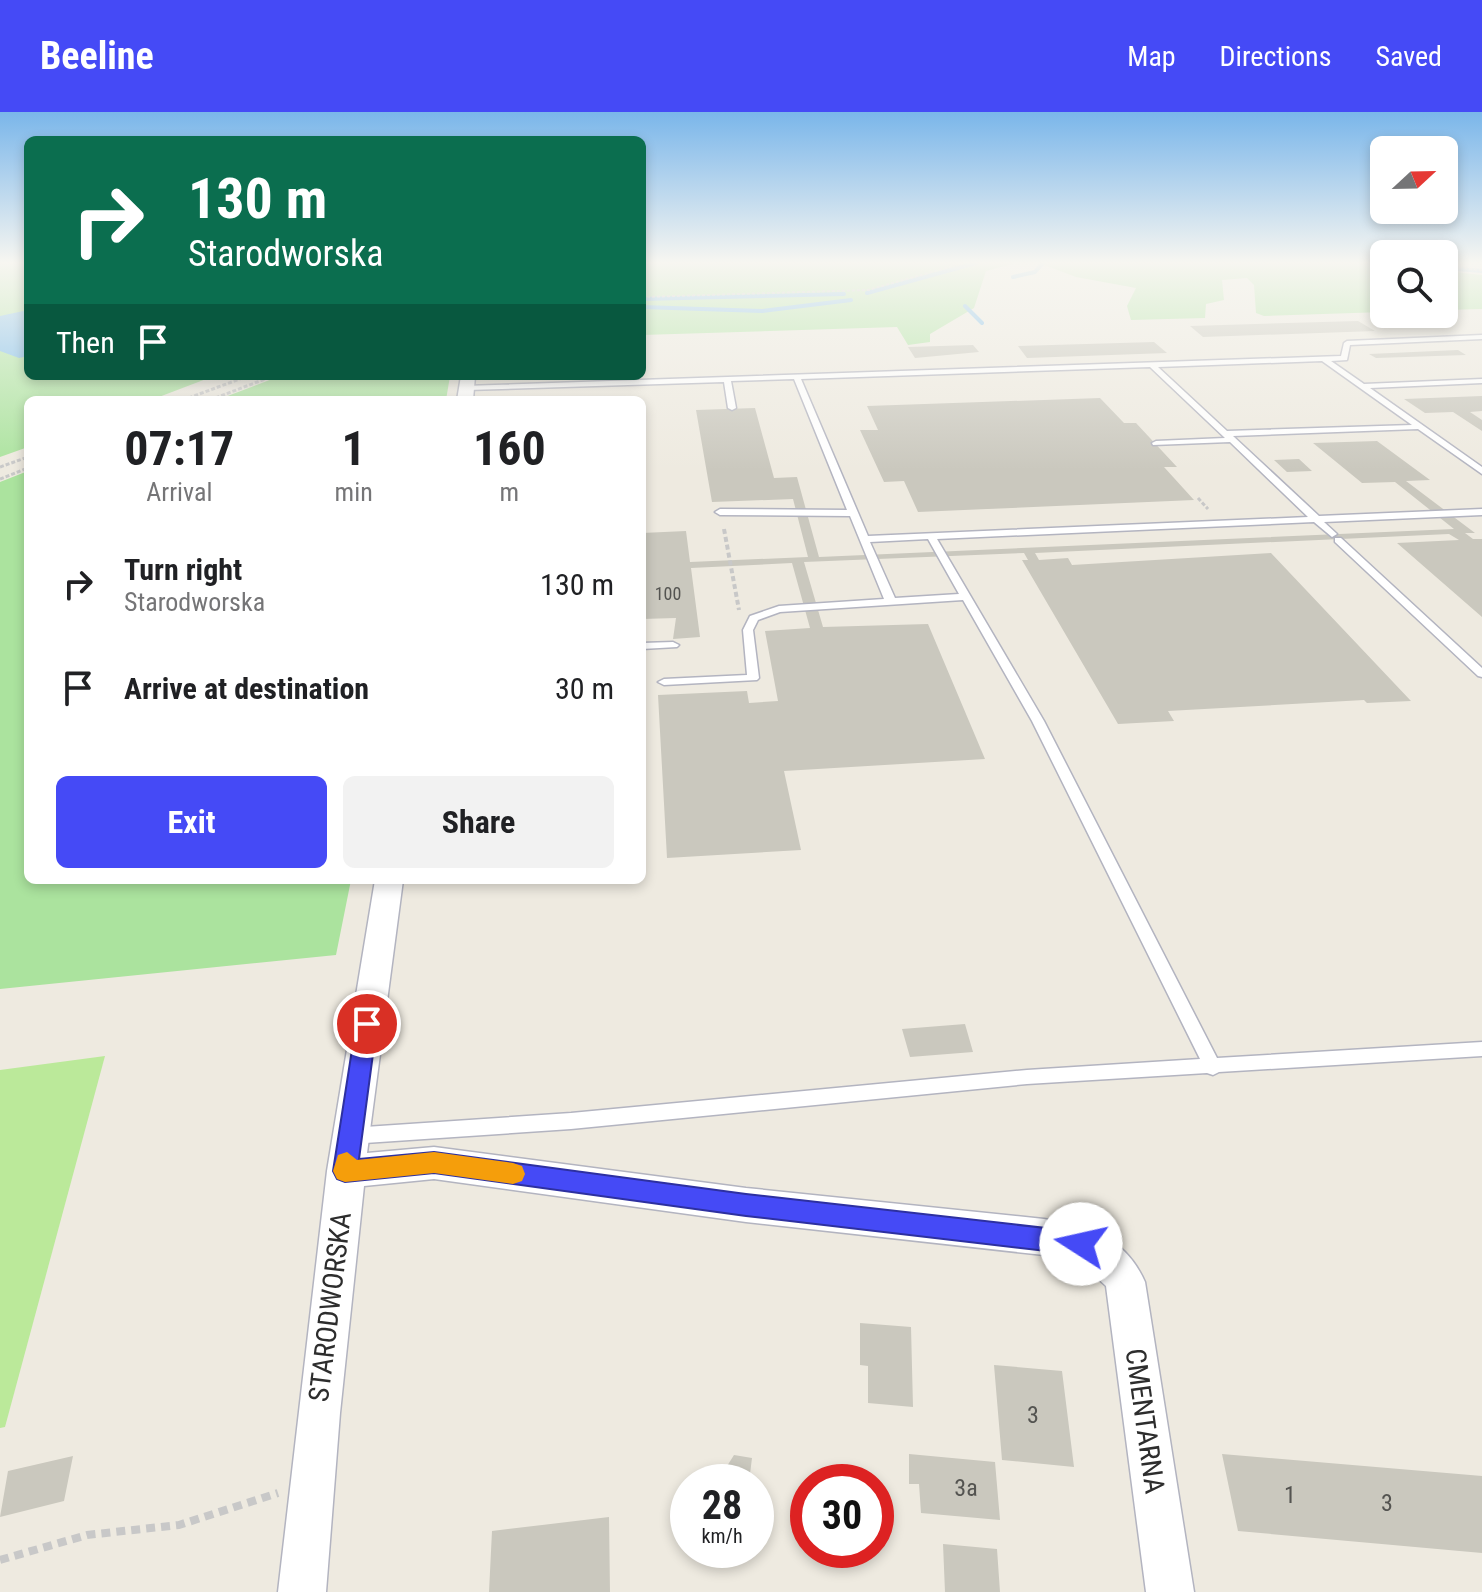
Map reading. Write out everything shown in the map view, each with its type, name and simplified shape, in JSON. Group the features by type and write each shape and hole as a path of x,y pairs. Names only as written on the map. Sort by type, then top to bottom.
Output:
{"street":[{"name":"STARODWORSKA","path":"302,1592 309,1485 348,1154 388,884"},
{"name":"CMENTARNA","path":"348,1154 746,1205 1044,1237 1081,1244 1107,1254 1125,1282 1170,1592"}],"lane":[{"path":"466,388 1344,358 1347,343 1482,337"},
{"path":"1469,338 1482,345"},
{"path":"1324,359 1482,471"},
{"path":"1152,365 1482,674"},
{"path":"796,376 890,600"},
{"path":"727,379 732,408"},
{"path":"1361,386 1482,381"},
{"path":"1156,443 1418,427"},
{"path":"720,512 781,510 791,516 853,513"},
{"path":"864,539 1482,512"},
{"path":"931,536 1038,721 1213,1068"},
{"path":"664,682 753,678 748,630 754,618 779,609 964,597"},
{"path":"646,646 673,645"},
{"path":"348,1154 571,1121 1027,1077 1213,1068 1482,1049"}],"path":[{"path":"194,396 237,380"},
{"path":"220,396 262,380"},
{"path":"0,467 24,458"},
{"path":"0,479 24,470"},
{"path":"720,512 739,613 754,618"},
{"path":"0,1560 87,1535 179,1525 309,1485"}],"green space":[{"path":"0,332 24,332 24,380 204,380 162,396 24,396 24,448 0,457"},
{"path":"646,332 736,332 646,335"},
{"path":"900,332 933,332 930,334 930,342 908,345"},
{"path":"270,380 449,380 447,396 228,396"},
{"path":"24,473 24,884 350,884 336,955 0,989 0,482"},
{"path":"105,1056 5,1427 0,1428 0,1070"}],"water":[{"path":"0,332 24,332 24,357 0,351"}],"building":[{"path":"1197,332 1344,332 1203,337"},
{"path":"1154,342 1167,353 1027,358 1018,346"},
{"path":"973,345 979,352 915,358 908,347"},
{"path":"1458,350 1466,355 1376,358 1369,354"},
{"path":"1482,396 1482,411 1470,412 1482,420 1482,431 1453,412 1425,413 1404,399"},
{"path":"1100,398 1124,423 1136,423 1177,467 1164,467 1194,500 918,512 904,481 884,482 860,430 878,430 867,406"},
{"path":"755,408 774,478 797,477 819,557 1454,529 1395,482 1362,483 1313,443 1377,441 1430,480 1406,481 1475,533 1465,533 1473,539 1482,539 1482,617 1397,543 1459,540 1449,534 1035,553 1039,560 1068,558 1072,565 1271,553 1411,701 1367,703 1364,700 1168,711 1174,721 1118,724 1022,560 1028,560 1024,553 804,562 823,627 928,624 985,759 784,771 801,850 667,858 658,695 747,691 749,703 778,701 765,631 810,628 792,563 691,568 700,637 673,639 676,618 646,619 646,533 686,531 690,562 808,557 793,499 712,502 696,410"},
{"path":"1299,459 1312,471 1287,472 1274,460"},
{"path":"965,1024 973,1052 910,1057 902,1029"},
{"path":"860,1323 911,1327 913,1407 868,1403 868,1366 860,1365"},
{"path":"994,1365 1062,1371 1074,1467 1002,1460"},
{"path":"909,1454 995,1462 1000,1520 921,1513 919,1484 909,1484"},
{"path":"1222,1454 1482,1476 1482,1553 1238,1531"},
{"path":"734,1455 752,1458 751,1464 728,1464"},
{"path":"73,1456 64,1501 0,1517 8,1471"},
{"path":"609,1517 610,1592 489,1592 492,1531"},
{"path":"943,1544 997,1549 1000,1592 945,1592"}],"slow traffic":[{"path":"347,1162 345,1171 434,1163 513,1174"}],"route":[{"path":"367,1024 345,1171 434,1163 746,1205 1044,1237 1081,1244"}]}
